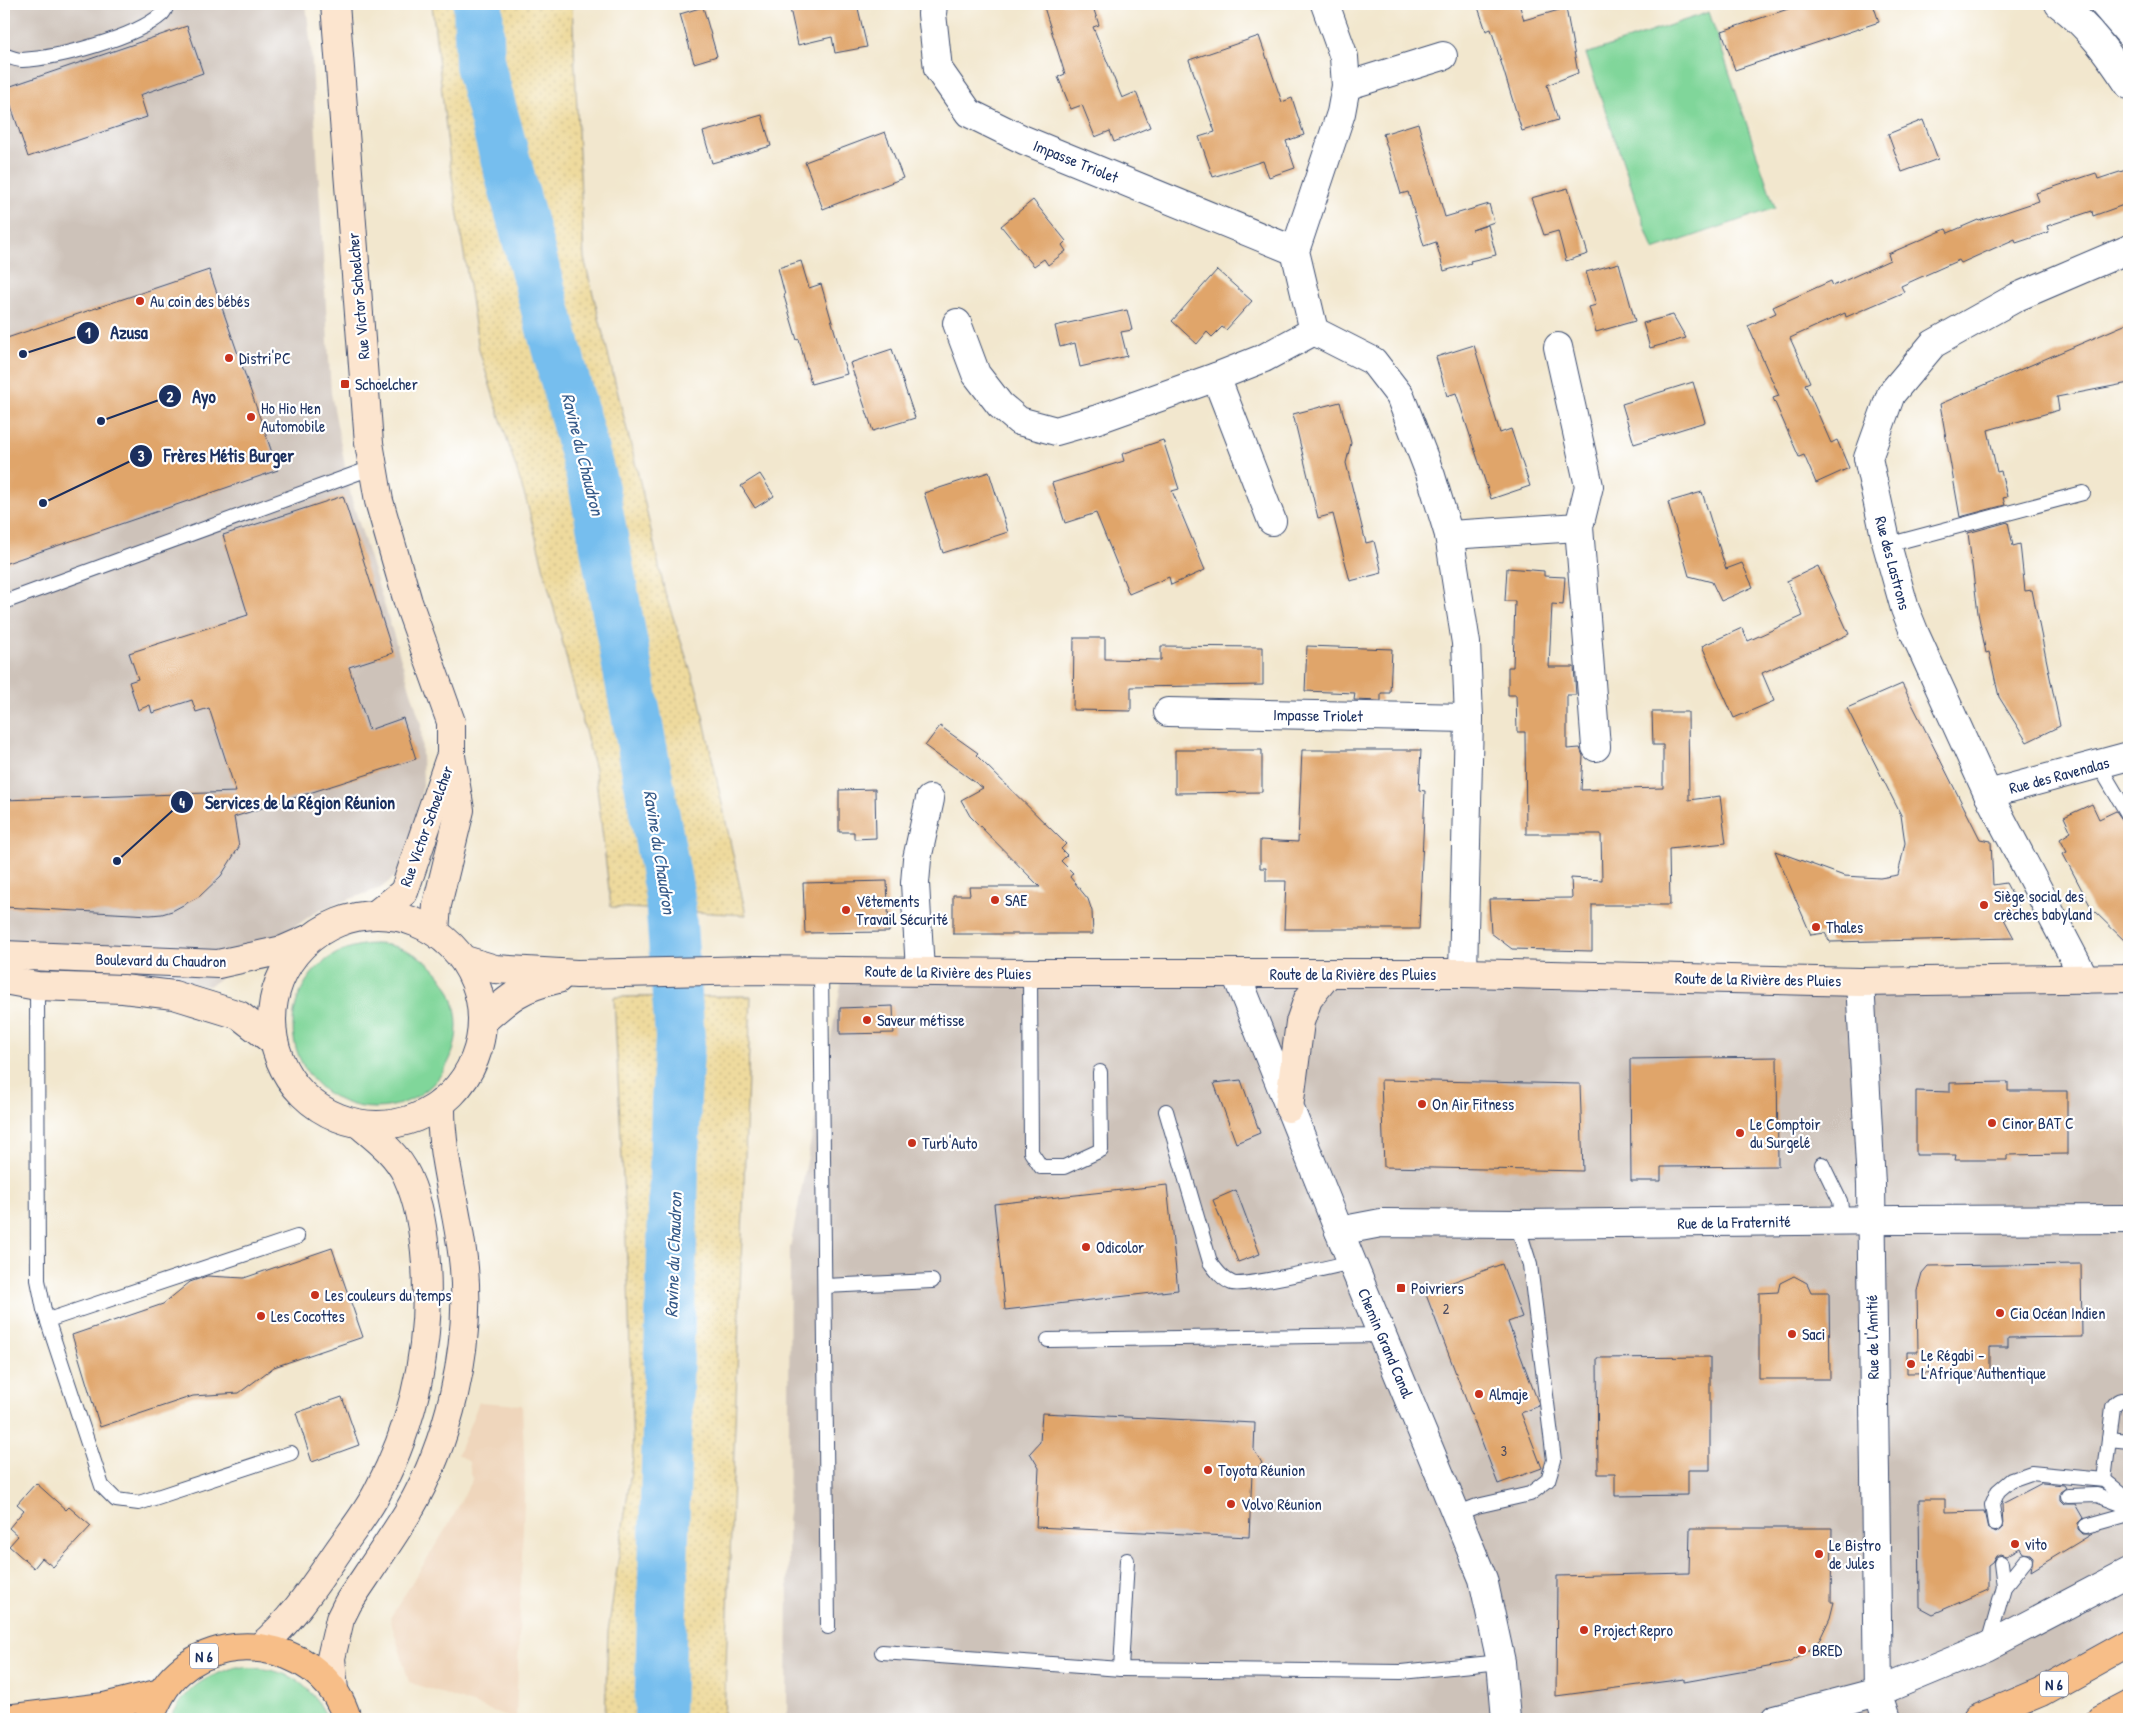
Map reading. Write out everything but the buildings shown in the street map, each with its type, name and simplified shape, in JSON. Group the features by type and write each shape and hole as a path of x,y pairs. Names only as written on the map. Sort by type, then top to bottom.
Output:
{"main road":[{"name":"Rue Victor Schoelcher","path":"335,4 369,443 379,501 408,602 451,722 451,756 460,810 437,906 435,932"},
{"name":"Rue Victor Schoelcher","path":"376,915 404,892 451,756"},
{"path":"314,936 288,965 273,1002 274,1042 283,1068 300,1092 321,1110 359,1124 376,1126 407,1121 441,1103 461,1084 477,1054 483,1021 478,990 465,960 435,932 407,919 376,915"},
{"name":"Boulevard du Chaudron","path":"4,955 218,964 284,950 343,921 376,915"},
{"name":"Route de la Rivière des Pluies","path":"465,960 495,969 577,974 755,970 1236,974 1463,973 1860,982 2129,978"},
{"name":"Route de la Rivière des Pluies","path":"483,1021 512,995 533,985 577,974"},
{"path":"1289,1108 1300,1022 1308,999 1328,974"},
{"name":"Boulevard du Chaudron","path":"4,980 37,986 123,989 174,995 239,1015 274,1042"},
{"path":"4,986 37,986"},
{"path":"334,1690 331,1658 340,1620 348,1604 408,1511 430,1468 453,1400 463,1339 464,1270 462,1246 442,1143 441,1103"},
{"path":"260,1647 280,1631 298,1609 378,1492 397,1449 412,1407 423,1356 428,1300 425,1247 418,1204 407,1176 393,1155 359,1124"},
{"name":"N 6","path":"1976,1719 2041,1692 2129,1643"},
{"name":"N 6","path":"149,1719 160,1693 180,1671 204,1656 231,1647 260,1647 289,1654 314,1670 334,1690 347,1719"},
{"path":"6,1719 104,1707 160,1693"},
{"path":"2102,1719 2129,1705"}],"street":[{"name":"Impasse Triolet","path":"933,4 932,14 938,69 969,113 1024,140 1295,251"},
{"path":"1324,4 1344,57 1346,86 1340,114 1295,251 1314,331 1373,361 1400,396 1431,476 1449,535 1466,643 1469,718 1463,973"},
{"path":"2059,4 2072,14 2102,45 2129,85"},
{"path":"2104,4 2129,33"},
{"path":"1346,86 1443,56"},
{"name":"Rue des Lastrons","path":"2085,979 1988,794 1915,634 1905,609 1887,545 1868,458 1891,394 1933,344 2017,297 2129,248"},
{"path":"957,323 976,374 1000,405 1019,421 1056,431 1098,419 1264,358 1314,331"},
{"path":"1558,348 1589,486 1579,528 1596,747"},
{"path":"1216,376 1272,521"},
{"path":"1449,535 1579,528"},
{"name":"Impasse Triolet","path":"1168,712 1469,718"},
{"name":"Rue des Ravenalas","path":"1988,794 2129,756"},
{"path":"920,971 915,883 916,860 930,799"},
{"name":"Chemin Grand Canal","path":"1236,974 1339,1231 1483,1579 1501,1662 1506,1719"},
{"name":"Rue de l'Amitié","path":"1860,982 1870,1184 1878,1692 1887,1719"},
{"name":"Rue de la Fraternité","path":"1339,1231 1381,1224 2129,1219"},
{"path":"1775,1719 1878,1692 1986,1648 2129,1572"}],"lane":[{"path":"4,54 20,60 63,53 98,43 142,27 164,12 167,4"},
{"path":"4,602 374,467"},
{"path":"1887,545 2083,493"},
{"path":"2098,764 2129,816"},
{"path":"821,970 828,1627"},
{"path":"1030,973 1031,1152 1041,1167 1064,1167 1101,1150 1100,1072"},
{"path":"37,986 38,1280 48,1320 102,1486 116,1500 139,1503 291,1453"},
{"path":"1166,1111 1210,1262 1222,1278 1234,1284 1278,1278 1352,1262"},
{"path":"1822,1164 1840,1201 1843,1221"},
{"path":"1456,1514 1477,1506 1530,1494 1548,1480 1554,1460 1530,1265 1518,1224"},
{"path":"48,1320 297,1236"},
{"path":"825,1286 932,1281"},
{"path":"1048,1340 1383,1335"},
{"path":"2104,1480 2113,1407 2116,1402 2129,1400"},
{"path":"2109,1439 2129,1441"},
{"path":"1995,1524 1992,1505 1998,1491 2011,1480 2031,1473 2104,1480 2129,1500"},
{"path":"2068,1496 2097,1495 2129,1507"},
{"path":"2086,1526 2129,1514"},
{"path":"1121,1669 1127,1560"},
{"path":"1986,1648 2004,1587 2025,1561"},
{"path":"2001,1563 2004,1587"},
{"path":"882,1652 1121,1669 1402,1672 1501,1662"}],"shaded area":[{"path":"4,4 306,4 311,48 331,393 351,497 421,724 423,785 404,869 381,888 319,910 209,986 43,976 4,970"},
{"path":"844,970 2129,978 2129,1643 1977,1719 787,1719 790,1248"},
{"path":"479,1402 522,1405 525,1474 516,1719 409,1682 390,1618 452,1519 472,1479 469,1462 458,1454"}],"green space":[{"path":"1709,12 1775,208 1653,250 1586,54"},
{"path":"367,944 383,944 406,950 421,958 433,968 443,980 451,995 457,1018 457,1034 451,1057 443,1072 433,1084 421,1094 406,1102 383,1108 367,1108 344,1102 329,1094 307,1072 297,1050 293,1034 293,1018 299,995 307,980 329,958 351,948"},
{"path":"236,1667 267,1670 291,1677 311,1693 320,1704 328,1719 170,1719 183,1699 197,1685 204,1680"}],"sand":[{"path":"432,4 572,4 584,258 640,482 665,593 698,693 746,915 611,907 595,770 527,503 479,350 450,164"},
{"path":"751,996 724,1719 605,1719 608,1632 633,1457 628,1282 614,997"}],"waterway":[{"name":"Ravine du Chaudron","path":"478,4 480,65 594,488 670,897 680,1038 676,1100 659,1719"}],"place":[{"name":"Au coin des bébés","path":"140,301"},
{"name":"Azusa","path":"23,354"},
{"name":"Distri'PC","path":"229,358"},
{"name":"Schoelcher","path":"345,384"},
{"name":"Ho Hio Hen Automobile","path":"251,417"},
{"name":"Ayo","path":"101,421"},
{"name":"Frères Métis Burger","path":"43,503"},
{"name":"Services de la Région Réunion","path":"117,861"},
{"name":"SAE","path":"995,900"},
{"name":"Siège social des crèches babyland","path":"1984,905"},
{"name":"Vêtements Travail Sécurité","path":"846,910"},
{"name":"Thales","path":"1816,927"},
{"name":"Saveur métisse","path":"867,1020"},
{"name":"On Air Fitness","path":"1422,1104"},
{"name":"Cinor BAT C","path":"1992,1123"},
{"name":"Le Comptoir du Surgelé","path":"1740,1133"},
{"name":"Turb'Auto","path":"912,1143"},
{"name":"Odicolor","path":"1086,1247"},
{"name":"Poivriers","path":"1401,1288"},
{"name":"Les couleurs du temps","path":"315,1295"},
{"name":"Cia Océan Indien","path":"2000,1313"},
{"name":"Les Cocottes","path":"261,1316"},
{"name":"Saci","path":"1792,1334"},
{"name":"Le Régabi - L'Afrique Authentique","path":"1911,1364"},
{"name":"Almaje","path":"1479,1394"},
{"name":"Toyota Réunion","path":"1208,1470"},
{"name":"Volvo Réunion","path":"1231,1504"},
{"name":"vito","path":"2015,1544"},
{"name":"Le Bistro de Jules","path":"1819,1554"},
{"name":"Project Repro","path":"1584,1630"},
{"name":"BRED","path":"1802,1650"}]}
